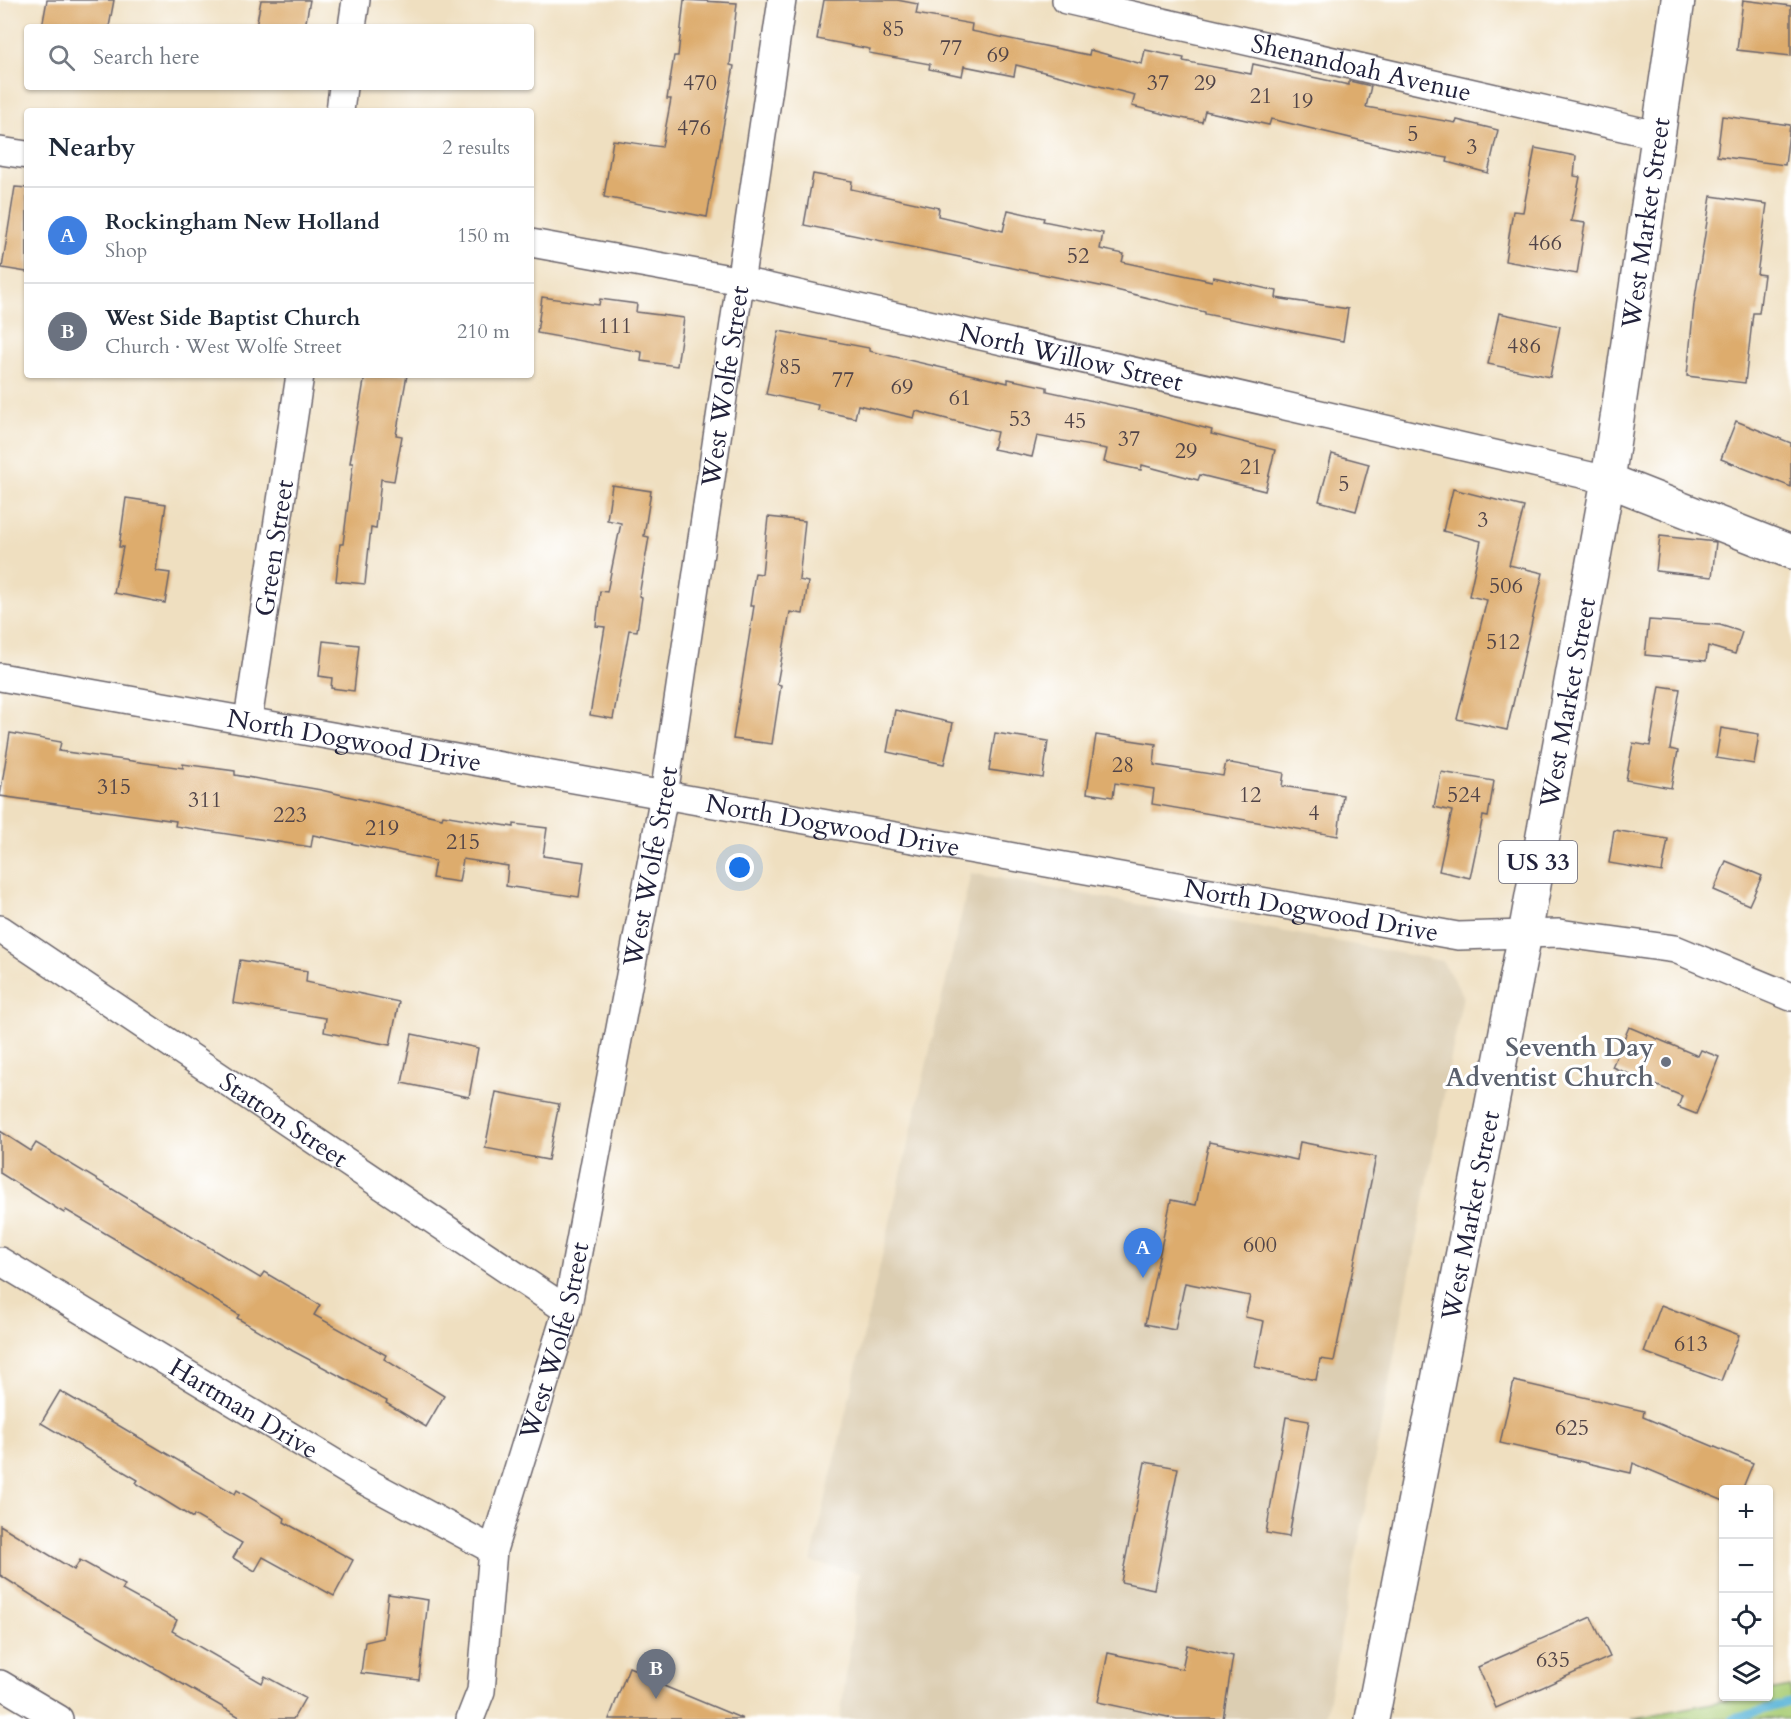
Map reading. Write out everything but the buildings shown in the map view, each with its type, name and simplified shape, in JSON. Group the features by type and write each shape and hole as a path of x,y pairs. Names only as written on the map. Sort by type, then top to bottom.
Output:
{"main road":[{"name":"West Market Street","path":"1372,1719 1525,934 1608,480 1678,0"},
{"path":"1608,480 1791,552"}],"street":[{"path":"352,24 356,0"},
{"name":"West Wolfe Street","path":"470,1719 481,1691 493,1550 567,1310 664,795 782,0"},
{"name":"Shenandoah Avenue","path":"1066,0 1657,135"},
{"path":"340,108 343,90"},
{"path":"0,151 24,155"},
{"name":"North Willow Street","path":"534,244 741,281 1608,480"},
{"name":"Green Street","path":"248,720 300,378"},
{"name":"North Dogwood Drive","path":"0,677 1458,936 1559,933 1675,950 1791,997"},
{"name":"Statton Street","path":"0,929 567,1310"},
{"name":"Hartman Drive","path":"0,1262 363,1480 493,1550"},
{"path":"0,1684 59,1719"}],"shaded area":[{"path":"971,873 1442,961 1463,995 1325,1719 840,1719 860,1573 811,1562"}],"green space":[{"path":"1791,1687 1791,1719 1631,1719 1722,1701 1773,1701 1773,1690"}],"waterway":[{"path":"1733,1719 1791,1702"}],"place":[{"name":"Seventh Day Adventist Church","path":"1666,1062"},
{"name":"Rockingham New Holland","path":"1143,1278"},
{"name":"West Side Baptist Church","path":"656,1699"}]}
